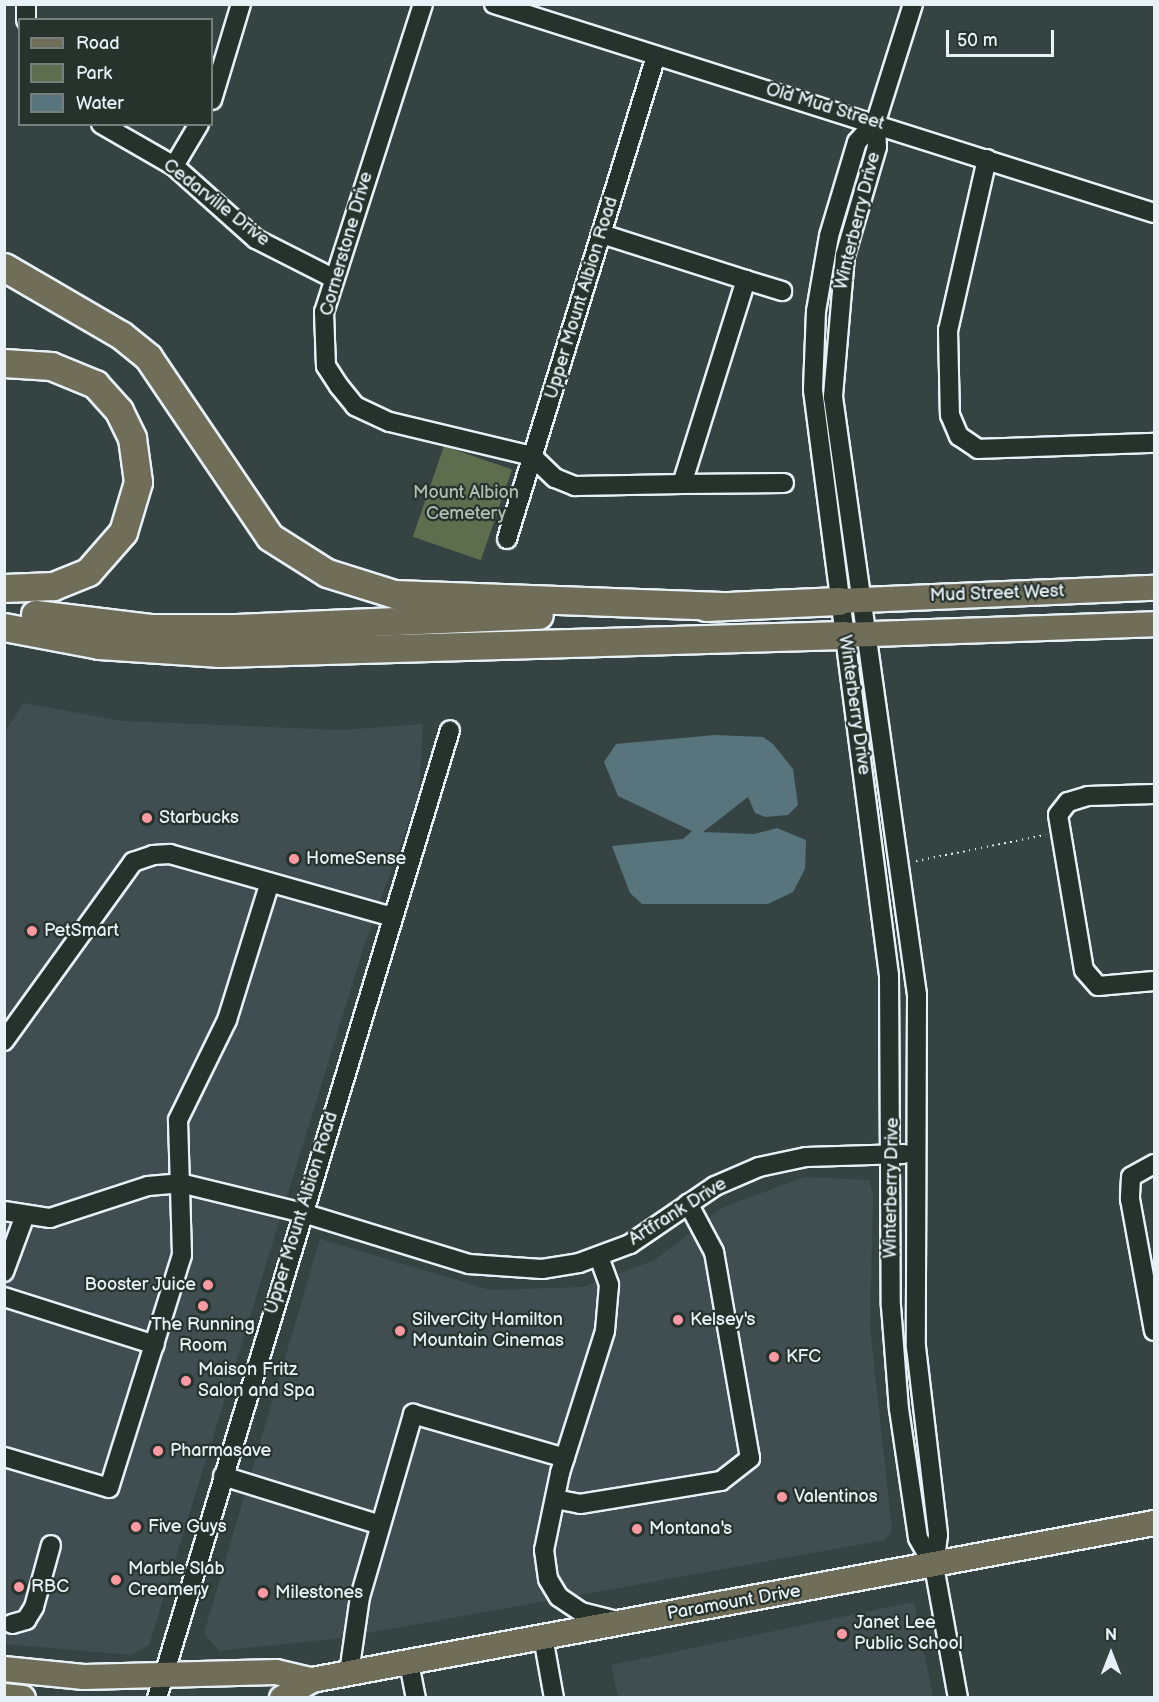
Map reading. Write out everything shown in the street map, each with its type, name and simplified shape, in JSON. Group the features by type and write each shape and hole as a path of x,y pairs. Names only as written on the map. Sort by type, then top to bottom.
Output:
{"highway":[{"path":"4,267 121,334 148,357 270,537 327,573 394,594 722,606"},
{"path":"4,363 51,366 95,384 119,411 132,438 138,482 123,532 88,572 53,586 4,588"},
{"path":"4,609 150,628 236,628 849,600"},
{"path":"4,627 99,645 220,653 854,635"}],"main road":[{"name":"Mud Street West","path":"849,600 1155,588"},
{"name":"Mud Street West","path":"854,635 1155,624"},
{"name":"Paramount Drive","path":"282,1698 312,1680 934,1566 1155,1523"},
{"name":"Paramount Drive","path":"4,1669 159,1688 276,1672 312,1680"},
{"path":"4,1696 22,1698"}],"street":[{"path":"213,97 241,4"},
{"name":"Cornerstone Drive","path":"423,4 333,278 323,347 327,366 355,406 390,422 532,456"},
{"name":"Old Mud Street","path":"494,4 656,56 876,121 1155,213"},
{"path":"876,121 913,4"},
{"name":"Upper Mount Albion Road","path":"507,539 656,56"},
{"name":"Winterberry Drive","path":"876,121 857,142 829,236 813,350 817,439 854,635 889,975 892,1154 891,1306 899,1409 918,1539 934,1566"},
{"name":"Cedarville Drive","path":"104,126 174,166 256,239 333,278"},
{"path":"174,166 199,126"},
{"path":"987,159 948,330 950,414 959,436 978,449 1155,443"},
{"path":"602,234 782,291"},
{"path":"682,484 746,280"},
{"path":"532,456 555,478 576,486 784,483"},
{"name":"Winterberry Drive","path":"854,635 901,864 917,995 915,1337 938,1535 934,1566 958,1698"},
{"name":"Upper Mount Albion Road","path":"159,1688 450,729"},
{"path":"1155,794 1088,796 1068,802 1058,815 1059,832 1084,970 1098,986 1155,981"},
{"path":"4,1041 133,862 170,854 268,885 392,917"},
{"path":"4,1457 109,1488 182,1255 178,1120 227,1020 268,885"},
{"name":"Artfrank Drive","path":"24,1218 50,1218 148,1186 180,1183 303,1213 488,1268 542,1269 599,1257 646,1235 688,1203 729,1179 774,1163 917,1154"},
{"path":"1155,1164 1131,1177 1130,1199 1155,1331"},
{"path":"555,1499 580,1504 721,1481 750,1458 714,1252 688,1203"},
{"path":"4,1211 24,1218 4,1272"},
{"path":"599,1257 609,1285 605,1331 565,1458 544,1550 552,1587 581,1612 624,1623"},
{"path":"4,1297 155,1345"},
{"path":"349,1673 357,1614 412,1414 565,1458"},
{"path":"223,1476 380,1525"},
{"path":"12,1624 26,1620 34,1607 51,1545"},
{"path":"543,1637 554,1698"},
{"path":"409,1663 416,1698"}],"path":[{"path":"901,864 1059,832"}],"shaded area":[{"path":"24,703 122,721 342,730 423,724 419,794 364,946 149,1645 131,1655 5,1644 5,731"},
{"path":"805,1177 869,1180 873,1194 870,1327 892,1530 885,1540 340,1638 219,1651 204,1633 320,1239 490,1290 583,1287 655,1260 723,1207"},
{"name":"Janet Lee Public School","path":"914,1602 933,1697 618,1697 611,1665"}],"green space":[{"name":"Mount Albion Cemetery","path":"444,446 512,469 481,560 413,537"}],"water":[{"path":"715,735 763,737 773,744 793,769 798,805 788,815 765,817 755,813 748,797 703,832 754,834 777,828 806,840 805,869 793,892 768,904 642,904 630,893 612,846 683,839 692,831 618,796 604,762 616,744"}],"place":[{"name":"Starbucks","path":"147,818"},
{"name":"HomeSense","path":"294,859"},
{"name":"PetSmart","path":"32,931"},
{"name":"Booster Juice","path":"208,1285"},
{"name":"The Running Room","path":"203,1306"},
{"name":"Kelsey's","path":"678,1320"},
{"name":"SilverCity Hamilton Mountain Cinemas","path":"400,1331"},
{"name":"KFC","path":"774,1357"},
{"name":"Maison Fritz Salon and Spa","path":"186,1381"},
{"name":"Pharmasave","path":"158,1451"},
{"name":"Valentinos","path":"782,1497"},
{"name":"Five Guys","path":"136,1527"},
{"name":"Montana's","path":"637,1529"},
{"name":"Marble Slab Creamery","path":"116,1580"},
{"name":"RBC","path":"19,1587"},
{"name":"Milestones","path":"263,1593"},
{"name":"Janet Lee Public School","path":"842,1634"}]}
